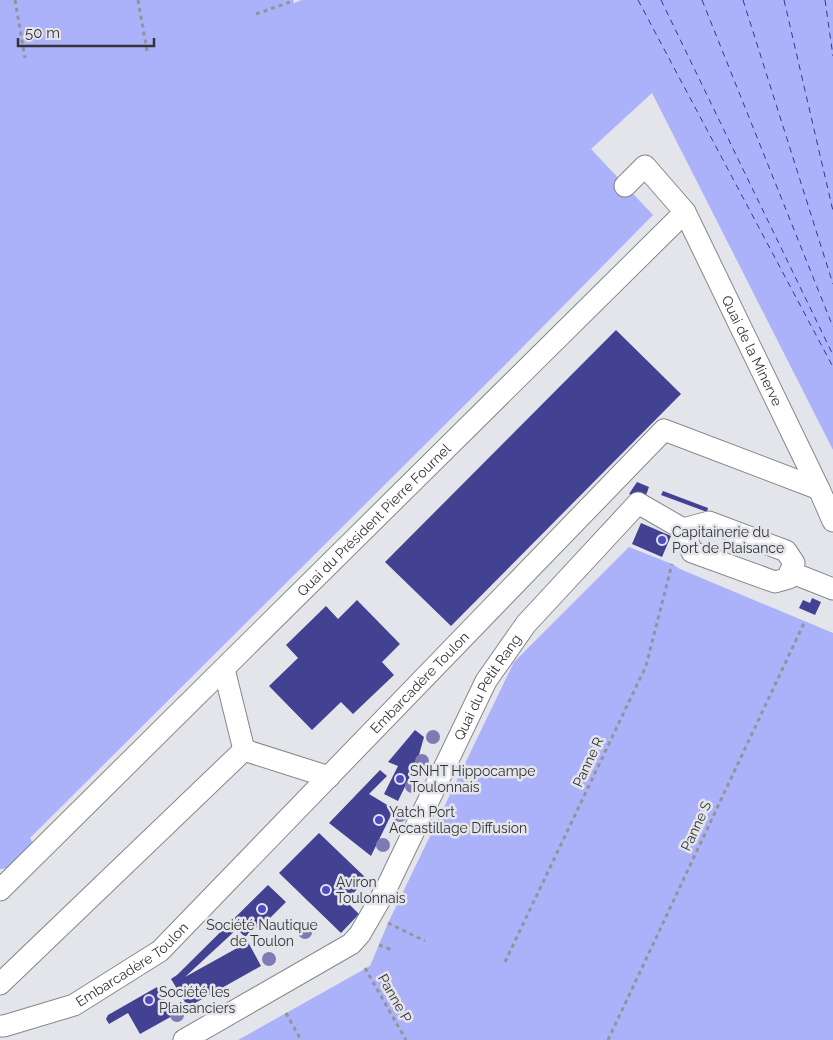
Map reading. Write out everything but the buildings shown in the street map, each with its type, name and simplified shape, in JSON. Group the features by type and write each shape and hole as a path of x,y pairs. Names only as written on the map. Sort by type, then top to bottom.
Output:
{"lane":[{"path":"625,186 645,166 685,212"},
{"name":"Quai de la Minerve","path":"685,212 819,489"},
{"name":"Quai du Président Pierre Fournel","path":"0,890 685,212"},
{"name":"Embarcadère Toulon","path":"0,1026 74,1006 160,951 664,430 819,489"},
{"path":"819,489 833,522"},
{"name":"Quai du Petit Rang","path":"184,1040 351,944 360,934 386,889 486,681 526,624 638,503 683,529"},
{"path":"709,522 786,551 794,563 788,578 774,582 692,552 683,529 709,522"},
{"path":"790,572 833,589"},
{"path":"224,669 244,750"},
{"path":"244,750 329,777"},
{"path":"0,984 244,750"}],"path":[{"path":"15,0 25,58"},
{"path":"138,0 147,50"},
{"path":"256,14 293,1"},
{"name":"Panne R","path":"505,962 646,666 672,564"},
{"name":"Panne S","path":"608,1040 805,621"},
{"path":"388,923 425,942"},
{"path":"379,945 392,950"},
{"name":"Panne P","path":"365,968 406,1040"},
{"path":"286,1013 301,1040"}],"water":[{"path":"0,0 293,0 294,3 302,0 833,0 833,450 652,93 591,149 653,215 30,838 33,843 9,868 0,869"},
{"path":"629,547 833,633 833,1040 238,1040 370,966 388,923 514,662"}],"ferry route":[{"path":"638,0 833,367"},
{"path":"661,0 833,355"},
{"path":"702,0 833,327"},
{"path":"743,0 833,284"},
{"path":"784,0 833,211"},
{"path":"825,0 833,56"}],"place":[{"name":"Capitainerie du Port de Plaisance","path":"662,540"},
{"name":"SNHT Hippocampe Toulonnais","path":"400,779"},
{"name":"Yatch Port Accastillage Diffusion","path":"379,820"},
{"name":"Aviron Toulonnais","path":"326,890"},
{"name":"Société Nautique de Toulon","path":"262,909"},
{"name":"Société les Plaisanciers","path":"149,1000"}]}
